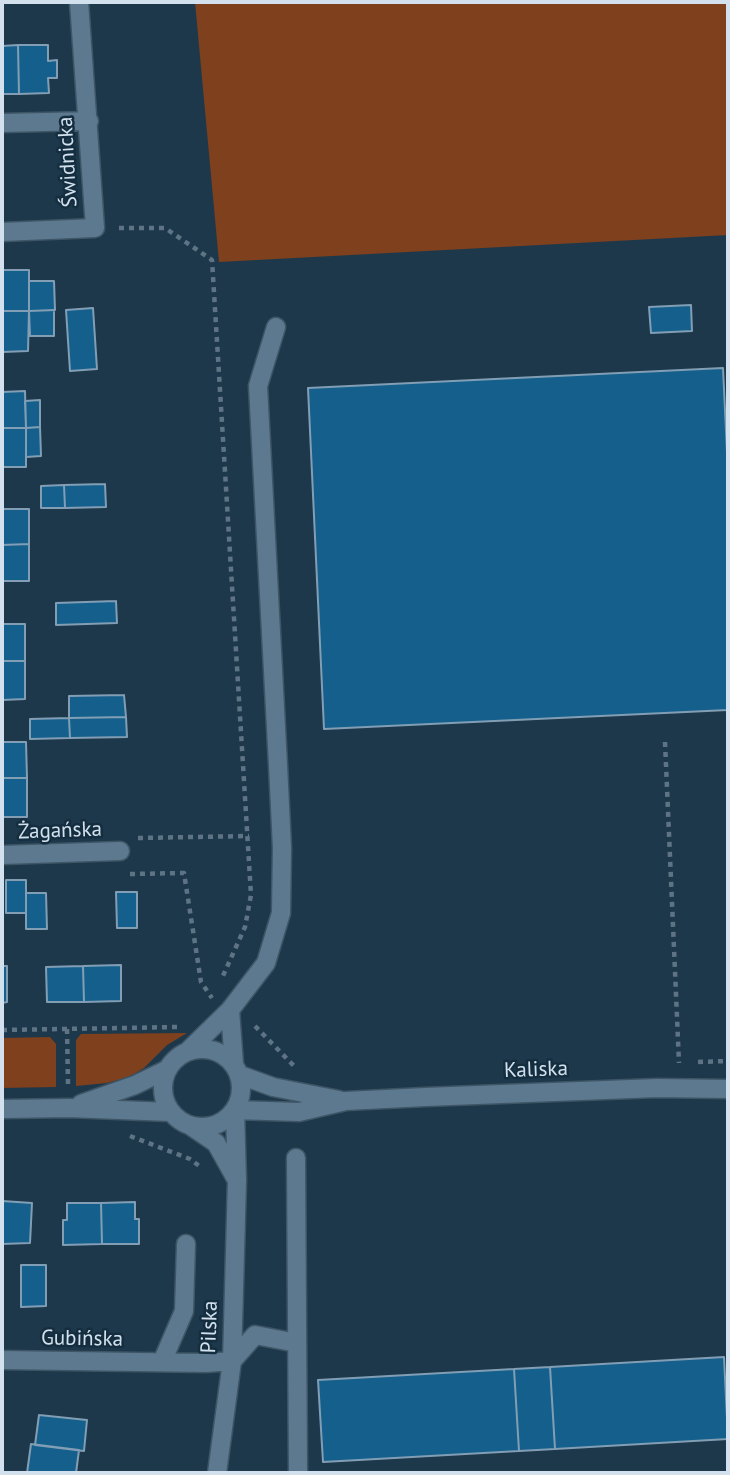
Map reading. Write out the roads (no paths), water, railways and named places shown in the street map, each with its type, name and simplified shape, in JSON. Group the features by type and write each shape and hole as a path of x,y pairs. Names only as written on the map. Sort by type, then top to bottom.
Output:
{"street":[{"name":"Świdnicka","path":"2,232 94,228 79,2"},
{"path":"2,123 89,121"},
{"path":"237,1181 216,1143 170,1112 162,1088 164,1076 178,1056 189,1050 230,1010 266,962 281,913 279,779 258,386 276,327"},
{"name":"Żagańska","path":"2,855 120,851"},
{"path":"191,1126 215,1125 226,1119 235,1111 240,1099 242,1087 237,1069 230,1010"},
{"path":"189,1050 214,1050 225,1055 237,1069"},
{"path":"69,1108 135,1085 168,1069"},
{"name":"Kaliska","path":"237,1069 273,1087 346,1101"},
{"name":"Kaliska","path":"235,1111 299,1112 346,1101 656,1088 728,1089"},
{"path":"2,1109 69,1108 170,1112"},
{"name":"Pilska","path":"218,1473 233,1361 237,1181 235,1111"},
{"path":"296,1158 298,1473"},
{"path":"162,1362 184,1311 186,1244"},
{"path":"233,1361 255,1335 297,1343"},
{"name":"Gubińska","path":"2,1360 206,1363 233,1361"}]}
